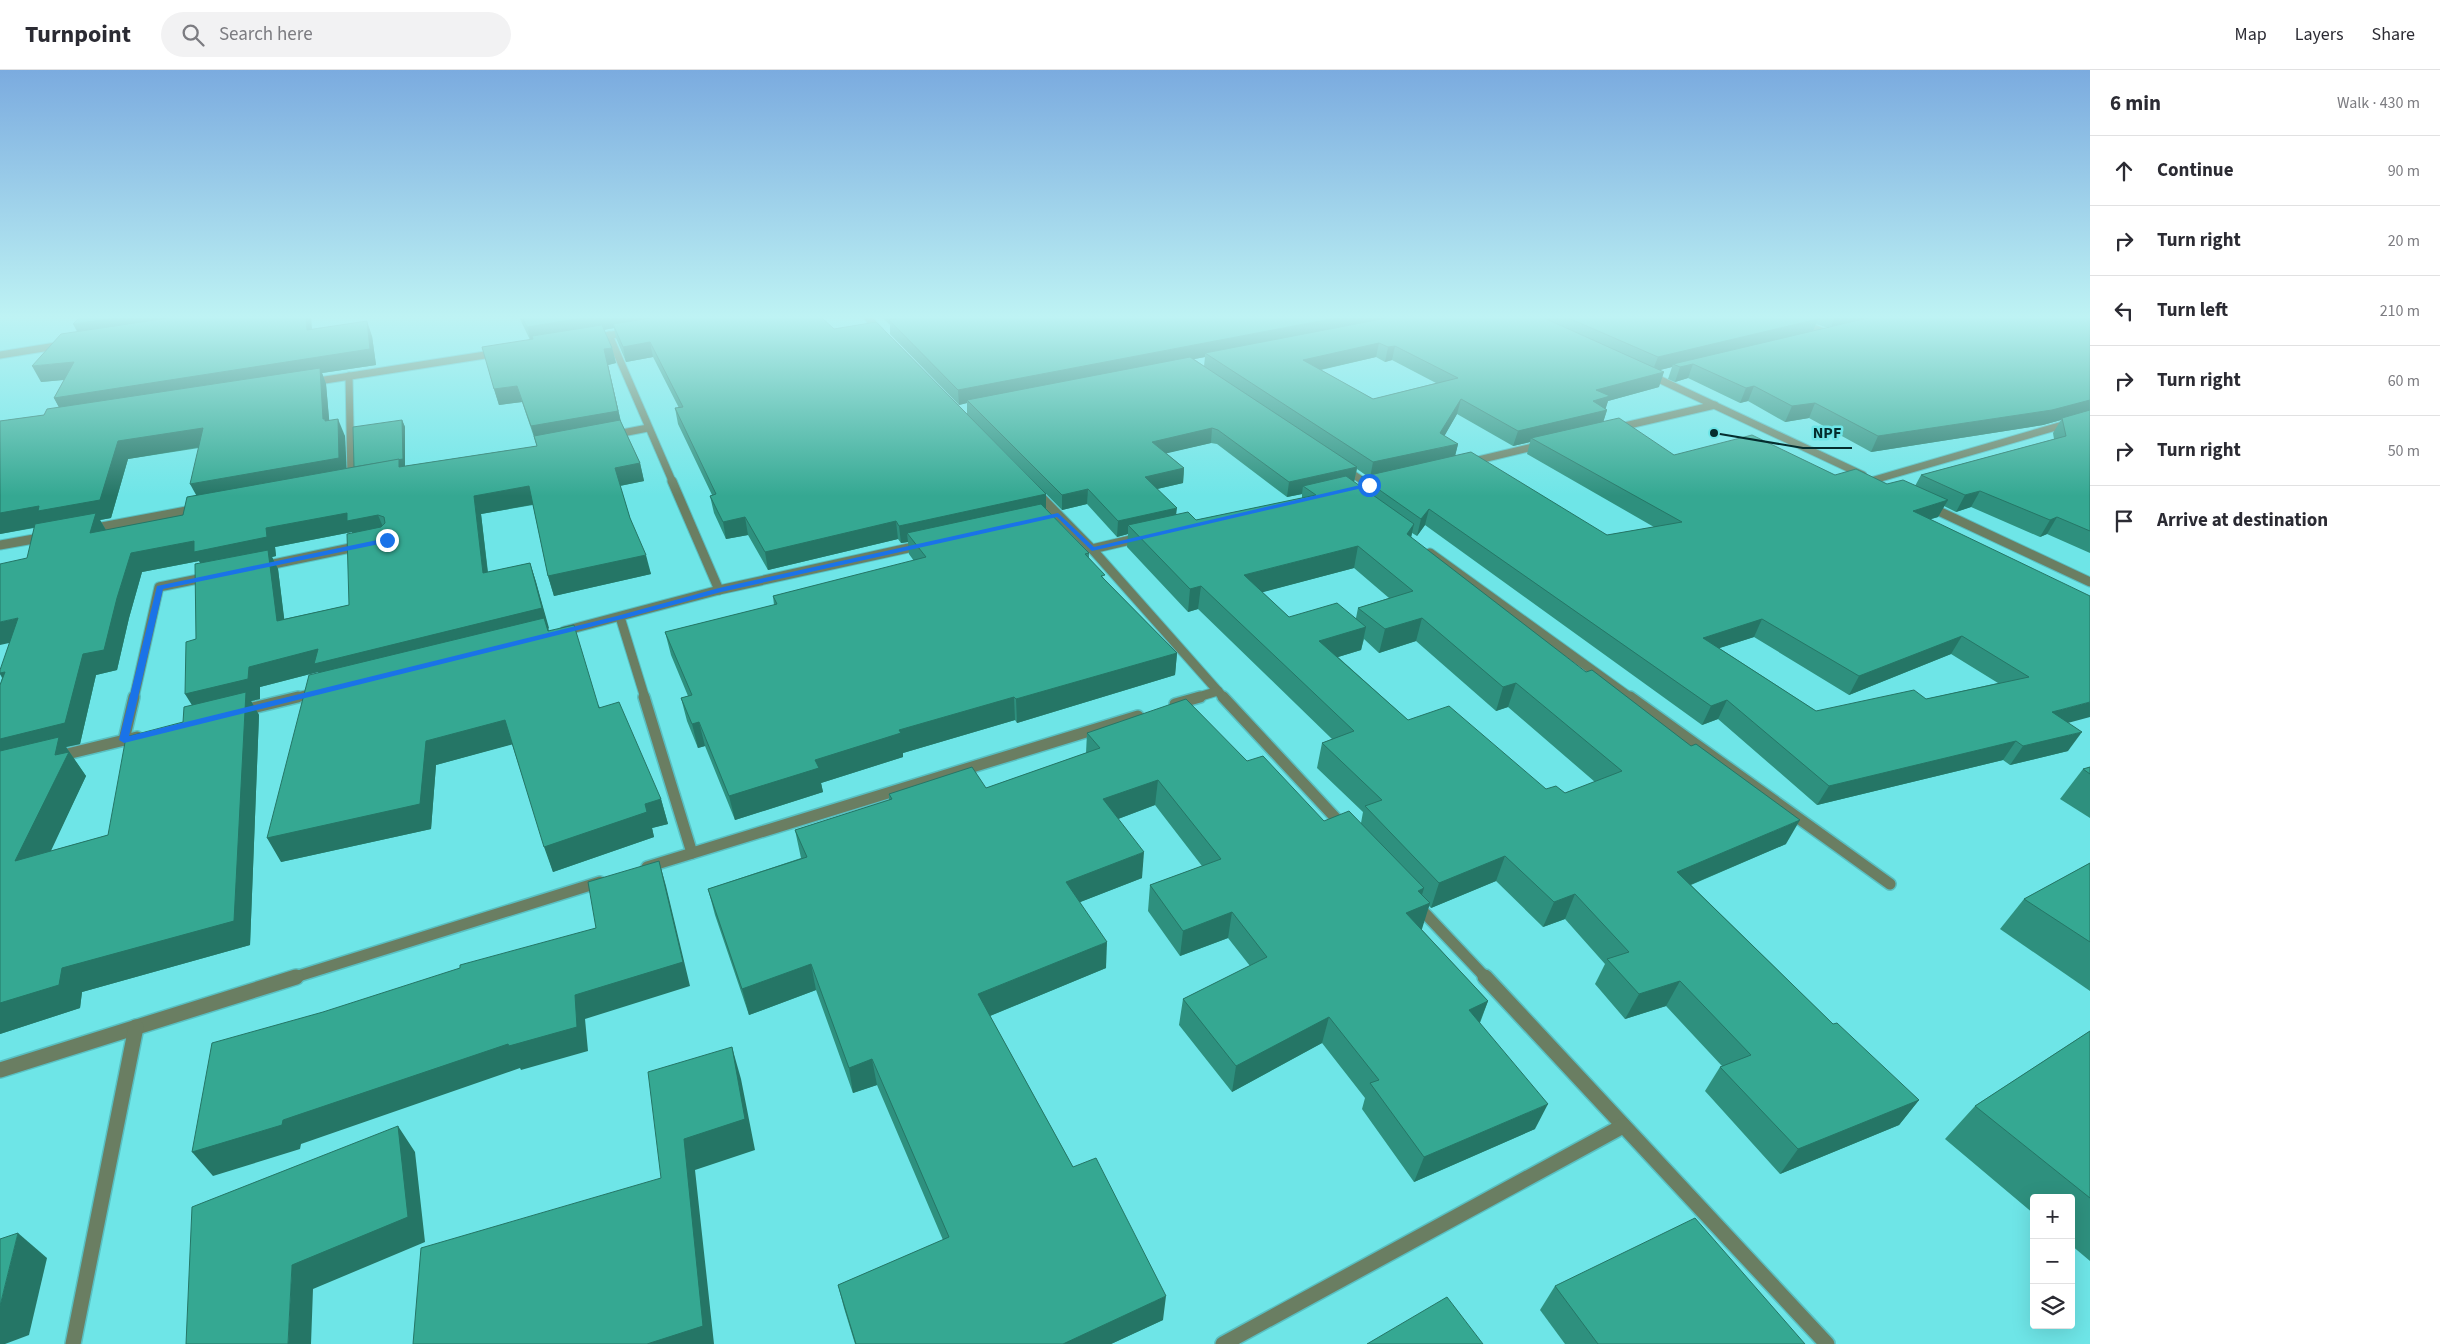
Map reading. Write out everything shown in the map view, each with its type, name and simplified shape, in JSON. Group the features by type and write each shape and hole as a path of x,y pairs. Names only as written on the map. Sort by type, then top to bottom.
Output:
{"street":[{"path":"301,384 346,376"},
{"path":"349,376 352,481"},
{"path":"627,376 719,590"},
{"path":"1654,377 1882,484"},
{"path":"1610,430 1715,405"},
{"path":"1874,480 2090,417"},
{"path":"600,437 648,428"},
{"path":"1465,463 1552,443"},
{"path":"1336,463 1365,486 1378,483"},
{"path":"342,483 361,480"},
{"path":"1031,487 1054,516 1092,549 1218,691 1353,836"},
{"path":"1919,501 2090,582"},
{"path":"78,531 205,508"},
{"path":"0,545 59,535"},
{"path":"1092,549 1150,536"},
{"path":"553,634 719,590 932,543"},
{"path":"254,568 368,544"},
{"path":"1425,549 1890,884"},
{"path":"124,740 159,587 216,576"},
{"path":"620,617 692,853"},
{"path":"238,712 324,690"},
{"path":"636,870 1218,691"},
{"path":"48,759 143,736"},
{"path":"0,1070 608,879"},
{"path":"1407,894 1827,1344"},
{"path":"73,1344 136,1027"},
{"path":"1223,1344 1622,1126"}],"building":[{"path":"66,376 193,376 54,398"},
{"path":"264,376 320,376 323,419 325,421 338,419 339,458 190,484 203,428 118,441 100,500 38,511 39,506 0,513 0,421 44,415 47,409"},
{"path":"490,376 610,376 618,411 531,426 517,386 494,389"},
{"path":"667,376 930,376 1046,494 899,526 896,521 765,552 745,517 723,522 710,496 716,494 675,408 683,407"},
{"path":"945,376 1029,376 958,390"},
{"path":"1089,376 1220,376 1357,467 1289,482 1218,430 1212,428 1152,442 1184,468 1145,477 1177,508 1118,521 1088,489 1062,495 967,400"},
{"path":"1241,376 1333,376 1373,399 1458,378 1455,376 1647,376 1596,390 1610,396 1593,401 1607,410 1518,431 1461,399 1440,433 1458,444 1373,462"},
{"path":"1721,376 2090,376 2090,400 2052,410 1878,436 1815,403 1792,406 1754,386 1746,388"},
{"path":"2090,410 2090,531 2057,517 2050,520 1980,491 1965,495 1921,475 2066,436 2062,418"},
{"path":"1619,418 1674,455 1752,435 1835,475 1856,469 1887,484 1903,480 1948,500 1913,511 2090,596 2090,702 2052,712 2082,732 2023,746 2016,741 1829,786 1727,700 1711,706 1429,509 1421,519 1361,477 1471,452 1607,535 1682,522 1531,438","holes":["1762,619 1859,676 1962,636 2029,677 1926,699 1914,690 1816,711 1703,638"]},
{"path":"402,420 403,459 354,467 353,427"},
{"path":"620,420 640,463 615,468 630,518 646,555 548,576 529,486 474,496 483,573 530,563 542,608 314,664 318,649 249,667 248,679 185,694 186,642 196,639 195,564 268,550 277,621 349,605 347,534 381,527 385,523 384,517 378,515 347,521 347,513 266,528 267,537 194,552 194,541 131,553 104,650 83,654 65,723 0,739 0,685 5,672 0,673 0,670 18,618 0,622 0,564 27,558 35,524 96,513 90,533 183,515 187,497 399,459 399,467 537,446 534,436"},
{"path":"1346,476 1414,524 1407,534 1586,672 1592,670 1691,746 1696,744 1800,820 1677,872 1833,1024 1837,1023 1919,1100 1798,1149 1720,1067 1751,1055 1680,981 1639,994 1607,959 1629,952 1575,894 1554,902 1505,856 1439,883 1365,806 1382,800 1322,743 1354,731 1201,586 1190,589 1128,525 1188,512 1196,520 1316,495 1303,486","holes":["1358,546 1413,591 1358,608 1385,629 1422,618 1503,687 1516,683 1622,771 1565,793 1556,786 1546,789 1449,706 1408,720 1319,641 1366,627 1337,603 1289,617 1244,575"]},
{"path":"1041,504 1089,553 1085,554 1105,575 1101,576 1177,653 899,730 901,733 815,760 819,768 729,796 699,722 692,724 681,698 692,695 665,632 777,604 773,596 926,557 907,533"},
{"path":"544,618 548,631 574,625 599,708 619,702 661,799 645,804 647,812 544,847 505,720 426,741 420,804 267,838 309,675"},
{"path":"246,692 234,921 62,968 59,985 0,1003 0,751 59,737 55,755 69,752 15,861 108,835 126,737 183,722 184,707"},
{"path":"1186,699 1247,761 1263,756 1324,821 1349,811 1424,888 1418,891 1430,903 1406,913 1488,1001 1469,1010 1548,1104 1424,1157 1370,1083 1379,1080 1329,1017 1236,1066 1183,999 1267,957 1232,912 1183,931 1150,885 1221,859 1158,780 1103,799 1144,852 1066,882 1107,942 978,994 1073,1167 1096,1158 1166,1296 1063,1344 856,1344 838,1285 949,1237 872,1059 849,1068 811,964 742,989 708,889 807,857 795,830 892,799 889,794 972,767 986,788 1100,748 1087,733"},
{"path":"2090,767 2090,774 2083,769"},
{"path":"659,861 683,962 575,995 577,1027 509,1046 508,1044 283,1120 282,1125 192,1152 212,1043 323,1012 460,968 460,965 596,928 588,882"},
{"path":"2090,863 2090,942 2024,899"},
{"path":"2090,1031 2090,1198 1975,1106"},
{"path":"732,1047 745,1119 684,1139 703,1326 647,1344 413,1344 421,1248 661,1178 648,1072"},
{"path":"398,1126 408,1217 292,1265 288,1344 186,1344 192,1207"},
{"path":"1695,1218 1805,1344 1598,1344 1555,1286"},
{"path":"18,1233 0,1306 0,1239"},
{"path":"1447,1297 1483,1344 1367,1344"}],"place":[{"name":"NPF","path":"1714,433"}],"route":[{"path":"387,540 159,587 124,740 620,617 719,590 1058,515 1092,549 1369,485"}]}
